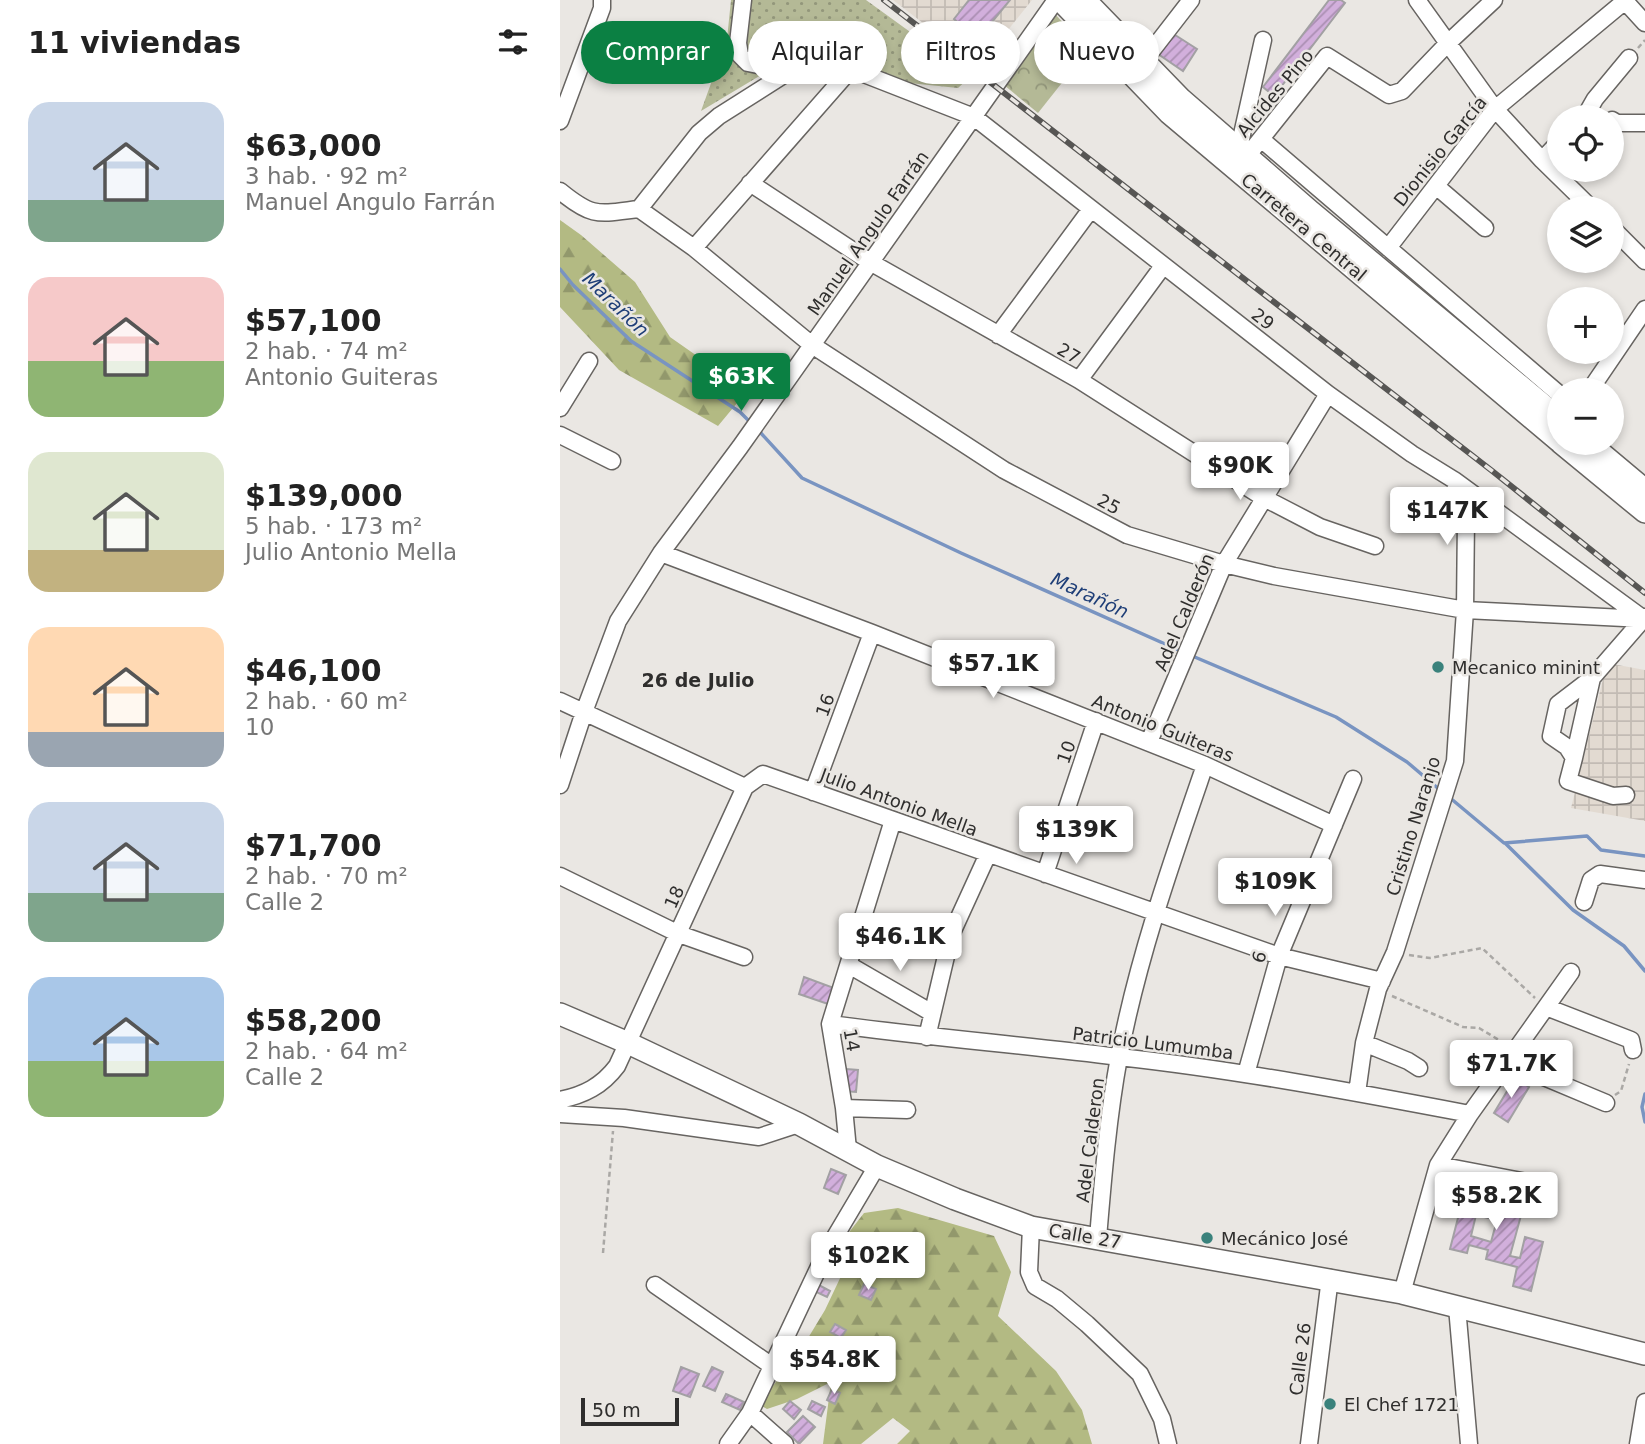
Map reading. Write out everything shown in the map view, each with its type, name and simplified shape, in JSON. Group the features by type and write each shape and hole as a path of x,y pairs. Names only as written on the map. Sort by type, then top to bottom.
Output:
{"main road":[{"name":"Carretera Central","path":"1058,0 1169,113 1547,431"},
{"name":"Carretera Central","path":"1085,0 1105,21"},
{"name":"Carretera Central","path":"1159,78 1181,99 1249,147 1310,211 1547,408"},
{"name":"Carretera Central","path":"1576,455 1645,512"},
{"path":"1603,455 1645,490"},
{"name":"Calle 27","path":"560,1014 799,1124 877,1166 1031,1227 1330,1278 1402,1293 1645,1354"}],"street":[{"path":"560,121 602,8 602,0"},
{"path":"743,0 738,43 740,55 748,63"},
{"name":"Manuel Angulo Farrán","path":"560,785 618,621 661,552 740,447 1058,0"},
{"path":"1159,41 1191,0"},
{"path":"1417,0 1495,109 1579,196"},
{"name":"Alcides Pino","path":"1249,147 1327,57 1389,94 1402,91 1494,0"},
{"path":"1624,1 1645,23"},
{"name":"Dionisio García","path":"1388,248 1495,109 1624,1"},
{"path":"1263,40 1249,147 1388,248 1547,384"},
{"path":"1591,105 1629,58"},
{"name":"29","path":"887,83 974,117 1328,394 1412,454 1454,480 1645,619"},
{"path":"560,191 582,208 601,213 639,209 699,134 719,116 770,84"},
{"path":"694,248 837,84"},
{"path":"1624,123 1645,123"},
{"path":"1542,160 1547,155"},
{"name":"27","path":"750,183 870,262 1079,380 1264,498 1320,527 1375,546"},
{"path":"1436,186 1485,228"},
{"name":"25","path":"639,209 694,248 812,345 1004,470 1127,534 1224,564 1465,610 1645,619"},
{"path":"998,335 1091,209"},
{"path":"1624,240 1645,261"},
{"path":"1079,380 1163,266"},
{"path":"1598,378 1645,309"},
{"path":"560,408 589,361"},
{"name":"Adel Calderón","path":"1149,742 1224,564 1328,394"},
{"path":"560,435 612,461"},
{"name":"Cristino Naranjo","path":"1357,1093 1364,1043 1380,985 1395,952 1455,761 1465,610 1466,517 1454,480"},
{"name":"Antonio Guiteras","path":"661,552 1149,742 1334,825"},
{"path":"1574,758 1567,747 1551,736 1558,704 1592,677 1645,619"},
{"name":"16","path":"813,792 872,632"},
{"path":"1592,677 1568,780 1613,796 1626,795"},
{"path":"560,701 745,788"},
{"name":"10","path":"1045,874 1096,721"},
{"name":"Adel Calderon","path":"1098,1238 1105,1156 1119,1057 1155,913 1205,765"},
{"name":"Julio Antonio Mella","path":"763,774 1279,956 1380,985"},
{"name":"18","path":"560,1100 587,1093 608,1078 617,1066 745,788 763,774"},
{"name":"6","path":"1246,1074 1279,956 1353,779"},
{"name":"14","path":"848,1150 830,1024 893,820"},
{"path":"927,1037 951,936 988,854"},
{"path":"1584,902 1591,880 1600,874 1645,880"},
{"path":"560,876 678,934 744,957"},
{"path":"849,965 932,1013"},
{"path":"1402,1293 1438,1164 1470,1114 1571,972"},
{"path":"1546,1007 1631,1041 1633,1050"},
{"name":"Patricio Lumumba","path":"830,1024 1246,1074 1470,1114"},
{"path":"1364,1043 1419,1068"},
{"path":"1512,1056 1606,1103"},
{"path":"844,1108 907,1110"},
{"path":"560,1114 614,1118 759,1137 799,1124"},
{"path":"1438,1164 1527,1182"},
{"path":"728,1444 750,1413 826,1252 877,1166"},
{"path":"1031,1227 1028,1272 1035,1286 1057,1299 1087,1324 1140,1374 1162,1419 1168,1444"},
{"name":"Calle 26","path":"1310,1444 1330,1278"},
{"path":"655,1284 772,1366"},
{"path":"1457,1307 1469,1444"},
{"path":"1638,1444 1645,1402"},
{"path":"750,1413 785,1444"}],"path":[{"path":"1395,952 1430,958 1482,948 1546,1007"},
{"path":"1380,985 1463,1027 1479,1028 1512,1056"},
{"path":"1606,1103 1621,1091 1633,1050"},
{"path":"603,1253 614,1118"}],"shaded area":[{"path":"893,0 1032,0 1015,21 920,21"},
{"path":"1607,663 1645,670 1645,821 1571,808"}],"green space":[{"path":"731,0 866,0 901,25 901,80 887,75 887,21 748,21 748,83 701,111 711,84 734,84 734,21 729,21"},
{"path":"1055,14 1061,21 1050,21"},
{"path":"1034,43 1034,84 1061,84 1038,113 1004,85 1020,84 1020,63"},
{"path":"919,84 962,84 958,88"},
{"path":"560,220 635,282 670,337 747,391 718,426 619,370 560,307"},
{"path":"898,1208 994,1236 1011,1272 998,1316 1056,1371 1082,1410 1092,1444 897,1444 910,1431 893,1418 861,1444 823,1444 831,1382 797,1399 767,1409 759,1404 802,1348 825,1310 851,1255 836,1249 864,1213"}],"building":[{"path":"969,0 1010,0 993,21 954,19"},
{"path":"1329,0 1341,0 1345,3 1274,96 1263,87"},
{"path":"1172,33 1197,49 1183,71 1159,52"},
{"path":"804,977 834,988 828,1004 799,994"},
{"path":"846,1069 858,1070 856,1092 844,1091"},
{"path":"1515,1078 1529,1087 1508,1122 1494,1113"},
{"path":"831,1169 846,1175 838,1194 824,1188"},
{"path":"1468,1179 1484,1183 1480,1199 1501,1204 1504,1191 1526,1197 1510,1256 1520,1258 1525,1237 1543,1242 1531,1291 1513,1286 1517,1267 1486,1259 1488,1250 1469,1245 1467,1253 1450,1249","holes":["1476,1215 1497,1220 1491,1242 1471,1236"]},
{"path":"815,1283 830,1291 827,1297 812,1290"},
{"path":"864,1284 876,1289 871,1300 859,1295"},
{"path":"835,1324 846,1330 841,1338 830,1332"},
{"path":"809,1359 818,1364 813,1374 804,1369"},
{"path":"681,1367 699,1374 690,1397 673,1391"},
{"path":"712,1367 723,1372 715,1391 703,1386"},
{"path":"832,1389 840,1393 835,1404 827,1400"},
{"path":"726,1394 744,1402 740,1410 722,1402"},
{"path":"790,1401 801,1410 794,1419 783,1409"},
{"path":"812,1401 825,1407 821,1416 808,1409"},
{"path":"803,1416 815,1427 799,1444 787,1432"}],"waterway":[{"name":"Marañón","path":"560,269 631,341 740,412 751,423"},
{"name":"Marañón","path":"759,431 802,478 961,553 1183,652"},
{"name":"Marañón","path":"1190,655 1336,717 1407,762 1440,790"},
{"name":"Marañón","path":"1449,797 1504,843 1587,836 1601,850 1645,856"},
{"path":"1505,843 1573,910 1624,946 1645,971"},
{"path":"1645,1094 1642,1107 1645,1122"}],"railway":[{"path":"884,0 1491,470 1645,593"}],"place":[{"name":"Mecanico minint","path":"1438,667"},
{"name":"Mecánico José","path":"1207,1238"},
{"name":"El Chef 1721","path":"1330,1404"}],"district":[{"name":"26 de Julio","path":"698,680"}]}
